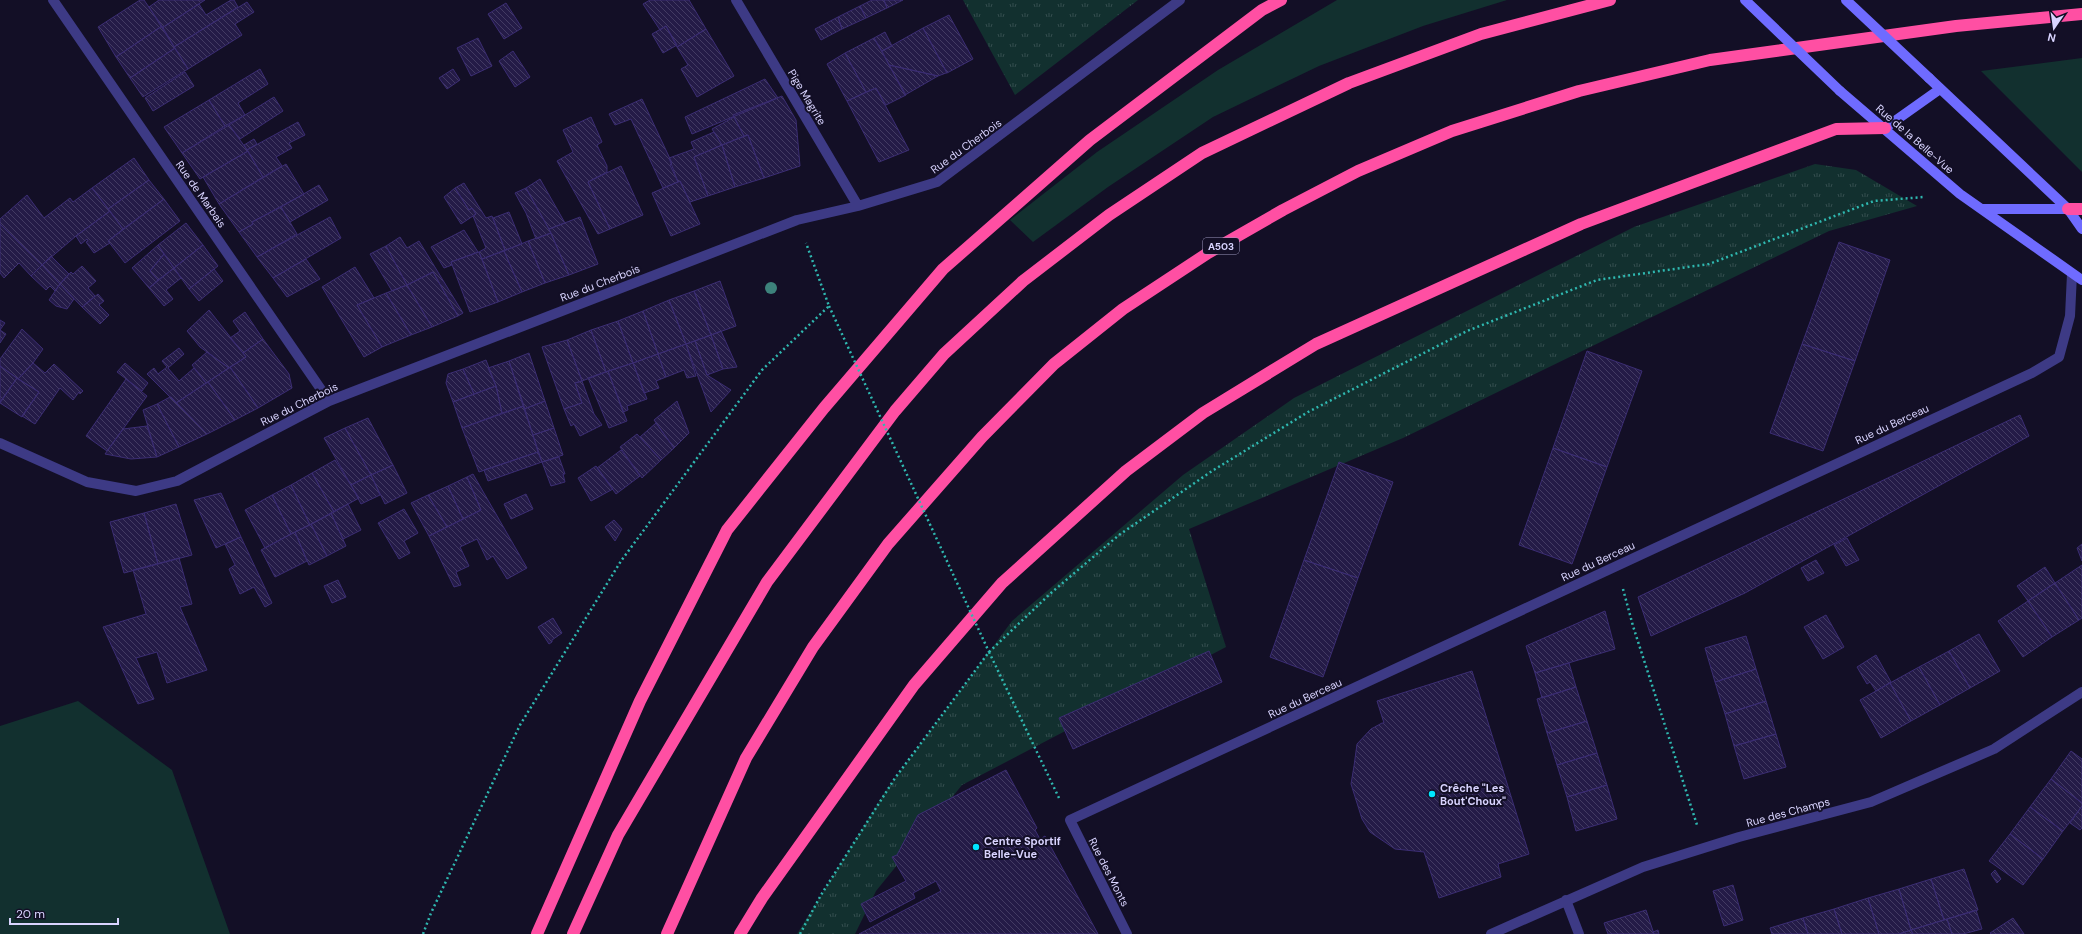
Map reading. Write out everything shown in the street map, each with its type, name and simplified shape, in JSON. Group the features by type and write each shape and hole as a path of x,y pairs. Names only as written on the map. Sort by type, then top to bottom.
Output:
{"highway":[{"path":"537,934 640,701 727,530 824,408 943,269 1090,140 1262,10 1281,0"},
{"path":"573,934 618,835 767,582 895,411 944,354 1023,281 1109,215 1202,153 1279,116 1349,83 1481,34 1610,0"},
{"name":"A503","path":"667,934 746,758 813,648 888,544 982,437 1054,364 1123,310 1208,253 1283,210 1358,171 1452,131 1579,91 1710,60 1956,26 2082,14"},
{"path":"740,934 762,898 914,685 1002,583 1126,471 1203,413 1316,344 1581,224 1836,129 1885,128"},
{"path":"2068,209 2082,209"}],"main road":[{"name":"Rue de la Belle-Vue","path":"1745,0 1840,91 1885,128 1960,194 2082,280"},
{"path":"1846,0 2068,209 2082,229"},
{"path":"1885,128 1940,88"},
{"path":"1983,209 2068,209"}],"street":[{"name":"Rue de Marbais","path":"53,0 330,401"},
{"name":"Pige Magrite","path":"736,0 858,206"},
{"name":"Rue du Cherbois","path":"0,443 87,482 136,491 177,481 330,401 797,220 858,206 938,182 1180,0"},
{"name":"Rue du Berceau","path":"1070,820 2032,372 2059,357 2070,316 2072,274"},
{"name":"Rue des Champs","path":"1491,934 1643,867 1739,837 1871,802 1994,749 2082,692"},
{"name":"Rue des Monts","path":"1070,820 1127,934"},
{"path":"1566,900 1579,934"}],"path":[{"path":"800,934 829,882 895,778 989,652 1051,593 1118,536 1212,471 1308,412 1467,331 1597,280 1709,264 1874,201 1960,194"},
{"path":"797,220 829,306 989,652 1070,820"},
{"path":"423,934 431,913 520,725 621,561 762,370 829,306"},
{"path":"1617,566 1633,626 1695,817 1703,849"}],"green space":[{"path":"963,0 1138,0 1015,95"},
{"path":"1337,0 1507,0 1423,26 1319,66 1213,117 1108,187 1033,242 1010,220 1097,152 1218,70"},
{"path":"2082,58 2082,172 1981,71"},
{"path":"1815,164 1856,170 1917,206 1829,231 1403,438 1189,529 1226,647 962,785 876,891 855,934 797,934 885,792 1012,621 1183,475 1294,398 1634,227"},
{"path":"78,701 172,770 230,934 0,934 0,726"}],"building":[{"path":"140,0 144,0 162,26 116,57 98,27"},
{"path":"159,0 205,0 162,28 149,7"},
{"path":"231,0 234,0 238,7 174,47 162,28 199,4 206,15"},
{"path":"650,0 689,0 706,29 677,47 666,26 660,30 643,4"},
{"path":"872,0 884,0 887,8 866,18 860,6"},
{"path":"884,0 903,0 887,8"},
{"path":"247,2 254,12 235,24 242,35 188,69 174,47"},
{"path":"506,3 522,28 504,39 488,14"},
{"path":"860,6 866,18 842,29 838,17"},
{"path":"949,15 973,59 947,73 923,28"},
{"path":"838,17 842,29 821,40 815,29"},
{"path":"162,26 175,48 130,78 116,57"},
{"path":"666,26 677,45 663,53 652,34"},
{"path":"923,28 947,73 938,76 889,65 882,51"},
{"path":"706,29 734,76 697,97 681,69 688,65 677,47"},
{"path":"885,32 892,46 882,51 874,38"},
{"path":"478,38 492,66 471,76 457,48"},
{"path":"874,38 906,95 886,105 876,88 866,92 845,53"},
{"path":"175,48 188,69 143,97 130,78"},
{"path":"513,51 530,77 515,87 499,61"},
{"path":"845,53 866,92 847,101 827,64"},
{"path":"889,65 938,76 905,95"},
{"path":"260,69 268,84 238,103 245,115 225,126 209,100"},
{"path":"453,69 460,80 447,89 439,78"},
{"path":"185,72 194,86 153,111 145,98"},
{"path":"765,79 778,98 692,134 685,117"},
{"path":"876,88 909,150 879,162 847,101"},
{"path":"782,96 796,120 800,166 764,178 748,135 744,136 733,115"},
{"path":"274,97 283,111 240,139 229,125"},
{"path":"642,99 672,163 670,165 678,182 663,188 631,119 615,125 609,114"},
{"path":"209,100 225,126 182,153 164,127"},
{"path":"591,117 602,142 597,145 607,166 607,172 588,182 610,229 598,234 557,161 573,152 563,130"},
{"path":"734,117 744,136 722,145 712,129"},
{"path":"298,122 305,135 289,143 292,148 276,157 282,166 263,177 247,150"},
{"path":"229,125 248,151 200,179 182,153"},
{"path":"714,132 722,145 694,157 708,196 690,202 680,181 678,182 669,158 694,149 691,142"},
{"path":"748,135 764,178 735,187 722,145"},
{"path":"254,139 257,144 247,150 244,145"},
{"path":"722,145 735,187 708,196 694,157"},
{"path":"248,151 263,177 219,204 203,177"},
{"path":"134,158 149,180 108,209 92,188"},
{"path":"286,164 304,194 252,222 253,224 239,232 219,204"},
{"path":"621,166 643,215 610,229 588,182"},
{"path":"540,179 565,223 549,229 526,188"},
{"path":"149,180 164,199 123,229 108,209"},
{"path":"680,181 700,224 671,236 652,193"},
{"path":"464,183 486,218 492,216 505,250 482,259 479,252 486,248 473,216 476,214 472,208 469,210 455,188"},
{"path":"319,185 328,200 290,222 281,207"},
{"path":"92,188 110,211 76,236 42,265 0,224 0,219 27,195 44,218 70,198 73,202"},
{"path":"455,188 469,210 472,208 476,214 461,224 444,197"},
{"path":"526,188 551,233 536,239 526,213 515,193"},
{"path":"164,199 180,221 125,263 108,241"},
{"path":"281,207 297,234 257,257 239,232 253,224 252,222"},
{"path":"110,211 123,229 108,241 110,243 94,253 86,242 88,241 87,239 81,244 76,236"},
{"path":"509,212 522,244 505,250 493,218"},
{"path":"330,217 341,238 273,278 257,257"},
{"path":"580,217 598,264 569,275 549,229"},
{"path":"186,223 203,245 174,268 158,245"},
{"path":"0,224 42,265 31,276 19,263 4,278 0,273"},
{"path":"464,230 478,252 451,262 452,265 444,268 431,247"},
{"path":"551,233 569,275 545,283 528,241"},
{"path":"400,237 407,248 419,241 463,313 458,316 433,272 407,285 386,246"},
{"path":"528,241 545,283 522,292 504,251"},
{"path":"1839,242 1890,260 1855,361 1802,344"},
{"path":"158,245 164,254 150,271 158,280 149,288 132,268"},
{"path":"203,245 218,266 189,289 174,268"},
{"path":"386,246 407,285 392,291 370,254"},
{"path":"504,251 522,292 498,302 482,259"},
{"path":"479,252 498,302 470,312 451,262"},
{"path":"164,254 174,268 158,280 150,271"},
{"path":"51,256 69,274 60,284 42,265"},
{"path":"306,259 320,279 287,297 273,278"},
{"path":"42,265 60,284 55,291 50,286 46,290 31,276"},
{"path":"82,266 96,281 88,288 95,296 82,307 60,284 71,272 73,274"},
{"path":"355,267 374,298 357,305 382,347 364,357 322,287"},
{"path":"174,268 181,278 166,290 173,299 164,306 149,288"},
{"path":"214,269 223,281 199,301 189,289"},
{"path":"433,272 458,316 432,327 407,285"},
{"path":"720,281 736,326 711,335 694,291"},
{"path":"60,284 74,299 67,309 56,306 49,300"},
{"path":"407,285 432,327 411,335 386,293"},
{"path":"694,291 711,335 686,344 669,300"},
{"path":"386,293 411,335 382,347 357,305"},
{"path":"98,294 104,301 99,305 109,315 100,324 82,307"},
{"path":"669,300 686,344 658,354 643,311"},
{"path":"209,310 246,357 229,368 200,347 187,331"},
{"path":"643,311 658,354 633,363 618,321"},
{"path":"245,312 263,339 243,353 230,338 240,331 233,321"},
{"path":"0,320 5,323 0,330"},
{"path":"618,321 633,363 606,372 591,330"},
{"path":"22,329 43,349 33,363 18,379 0,366 0,359"},
{"path":"0,330 6,334 0,343"},
{"path":"591,330 606,372 582,381 567,340"},
{"path":"721,331 737,367 723,369 711,335"},
{"path":"711,335 723,369 707,375 695,341"},
{"path":"263,339 289,374 292,388 258,408 230,367 246,357 243,353"},
{"path":"567,340 582,381 575,383 582,403 564,409 542,347"},
{"path":"695,341 707,375 731,390 711,412 686,344"},
{"path":"686,344 696,376 687,378 684,370 666,377 658,354"},
{"path":"1802,344 1855,361 1823,451 1770,433"},
{"path":"179,348 184,354 168,368 179,381 194,368 206,383 176,403 147,374 154,368 158,374 167,367 162,361"},
{"path":"1587,351 1642,371 1607,467 1553,448"},
{"path":"207,352 229,368 206,383 192,365"},
{"path":"529,353 545,401 524,409 509,361"},
{"path":"658,354 666,377 656,381 659,388 644,393 633,363"},
{"path":"486,360 496,386 474,394 463,369"},
{"path":"509,361 524,406 502,413 496,386 488,368"},
{"path":"33,363 45,373 54,364 83,391 80,394 79,392 73,400 60,388 35,424 22,416 39,392 18,379"},
{"path":"125,363 148,383 142,391 117,372"},
{"path":"633,363 647,399 627,406 628,410 623,412 608,371"},
{"path":"0,366 17,378 0,402"},
{"path":"230,367 258,408 235,420 208,382"},
{"path":"463,369 474,394 453,402 446,383 448,374"},
{"path":"608,371 627,421 609,428 588,378"},
{"path":"17,378 39,392 22,417 0,403"},
{"path":"126,379 147,396 107,451 86,436"},
{"path":"582,381 594,414 602,425 580,436 574,424 571,426 564,409 582,403 575,383"},
{"path":"208,382 235,420 207,434 176,403"},
{"path":"496,386 502,413 462,428 453,402"},
{"path":"170,397 207,434 179,447 157,404"},
{"path":"545,401 554,428 533,435 524,409"},
{"path":"677,401 689,433 674,448 654,420"},
{"path":"157,404 179,447 157,457 143,410"},
{"path":"524,406 538,452 479,472 462,428"},
{"path":"2020,415 2029,436 1745,593 1651,636 1638,597"},
{"path":"368,418 393,465 371,475 345,428"},
{"path":"656,423 674,448 661,460 640,437"},
{"path":"147,426 157,457 131,459 105,454 123,429"},
{"path":"345,428 371,475 351,485 324,438"},
{"path":"554,428 563,455 542,462 533,435"},
{"path":"637,434 661,460 642,478 620,447"},
{"path":"1553,448 1607,467 1572,564 1519,545"},
{"path":"621,450 640,476 616,494 597,468"},
{"path":"538,452 542,462 488,481 484,470"},
{"path":"559,457 565,474 563,474 565,482 551,486 542,462"},
{"path":"335,460 359,498 334,512 312,473"},
{"path":"1339,462 1393,482 1358,578 1304,560"},
{"path":"393,465 407,493 385,504 371,475"},
{"path":"596,466 613,489 591,501 578,478"},
{"path":"312,473 334,512 310,525 291,485"},
{"path":"473,474 527,568 507,579 493,556 487,560 477,539 460,547 469,566 456,572 461,585 454,587 429,536 481,510 467,477"},
{"path":"371,475 380,495 361,504 351,485"},
{"path":"467,477 481,510 463,519 448,486"},
{"path":"291,485 310,525 291,534 272,495"},
{"path":"448,486 463,519 447,527 428,495"},
{"path":"221,493 241,537 216,548 194,500"},
{"path":"526,494 533,509 511,519 504,504"},
{"path":"272,495 291,534 265,548 245,510"},
{"path":"428,495 447,527 429,536 411,503"},
{"path":"176,504 192,555 158,564 144,513"},
{"path":"348,504 361,530 343,539 331,513"},
{"path":"404,509 418,533 404,541 410,553 399,559 378,523"},
{"path":"144,513 158,564 124,573 110,522"},
{"path":"331,513 346,546 327,556 311,524"},
{"path":"614,520 622,529 615,541 605,527"},
{"path":"311,524 327,556 309,565 295,532"},
{"path":"295,532 307,561 275,577 261,550"},
{"path":"241,537 272,603 265,607 254,587 240,594 229,569 235,565 225,544"},
{"path":"1847,538 1859,560 1846,566 1834,545"},
{"path":"2082,544 2082,561 2077,548"},
{"path":"179,558 192,604 180,607 207,670 167,683 157,652 136,658 154,699 138,704 103,627 146,614 133,570"},
{"path":"1304,560 1358,578 1323,677 1270,657"},
{"path":"1816,560 1824,573 1808,581 1801,568"},
{"path":"2082,565 2082,618 2079,620 2055,583"},
{"path":"2045,567 2055,583 2028,601 2017,586"},
{"path":"338,580 346,597 332,603 324,586"},
{"path":"2055,583 2079,620 2052,637 2028,601"},
{"path":"2028,601 2052,637 2023,657 1998,621"},
{"path":"1605,611 1615,649 1535,673 1526,646"},
{"path":"1826,615 1844,647 1823,659 1804,627"},
{"path":"553,618 562,633 549,644 538,627"},
{"path":"1979,634 2000,671 1970,688 1949,651"},
{"path":"1746,636 1756,669 1715,682 1705,648"},
{"path":"1209,651 1222,682 1073,749 1059,718"},
{"path":"1949,651 1970,688 1940,705 1919,667"},
{"path":"1876,655 1891,682 1876,691 1870,682 1867,684 1857,667"},
{"path":"1569,663 1576,687 1542,698 1535,673"},
{"path":"1919,667 1940,705 1911,721 1890,683"},
{"path":"1756,669 1766,701 1725,714 1715,682"},
{"name":"Crêche \"Les Bout'Choux\"","path":"1472,671 1529,854 1498,864 1501,877 1439,898 1424,852 1395,849 1370,832 1362,819 1351,784 1357,744 1371,729 1384,723 1377,701"},
{"path":"1890,683 1911,721 1881,738 1860,700"},
{"path":"1576,687 1587,721 1547,733 1537,699"},
{"path":"1766,701 1776,734 1734,746 1725,714"},
{"path":"1587,721 1597,753 1557,765 1547,733"},
{"path":"1776,734 1786,767 1744,779 1734,746"},
{"path":"2071,751 2082,759 2082,803 2051,779"},
{"path":"1597,753 1607,785 1567,797 1557,765"},
{"name":"Centre Sportif Belle-Vue","path":"1006,770 1037,828 1035,830 1040,839 1045,836 1098,934 859,934 941,891 936,881 913,893 915,898 870,922 861,904 906,881 892,857 897,855 918,815"},
{"path":"2051,779 2082,803 2082,806 2063,831 2030,807"},
{"path":"1607,785 1617,819 1576,831 1567,797"},
{"path":"2082,806 2082,828 2080,830 2070,823"},
{"path":"2030,807 2063,831 2043,859 2010,834"},
{"path":"2010,834 2043,859 2023,885 1989,861"},
{"path":"1964,869 1978,910 1944,920 1931,879"},
{"path":"1995,870 2001,879 1997,883 1991,874"},
{"path":"1931,879 1944,920 1911,930 1899,889"},
{"path":"1733,885 1743,920 1724,926 1713,891"},
{"path":"1899,889 1911,930 1899,934 1879,934 1868,898"},
{"path":"1868,898 1879,934 1842,934 1834,909"},
{"path":"1834,909 1842,934 1808,934 1803,918"},
{"path":"1646,910 1654,934 1608,934 1604,923"},
{"path":"1976,910 1982,929 1963,934 1952,934 1947,919"},
{"path":"1803,918 1808,934 1772,934 1770,928"},
{"path":"2013,918 2024,934 1990,933"},
{"path":"1947,919 1952,934 1913,934 1911,930"},
{"path":"1658,930 1659,934 1654,934 1653,932"},
{"path":"1911,930 1913,934 1899,934"}],"place":[{"name":"Crêche \"Les Bout'Choux\"","path":"1432,794"},
{"name":"Centre Sportif Belle-Vue","path":"976,847"}]}
